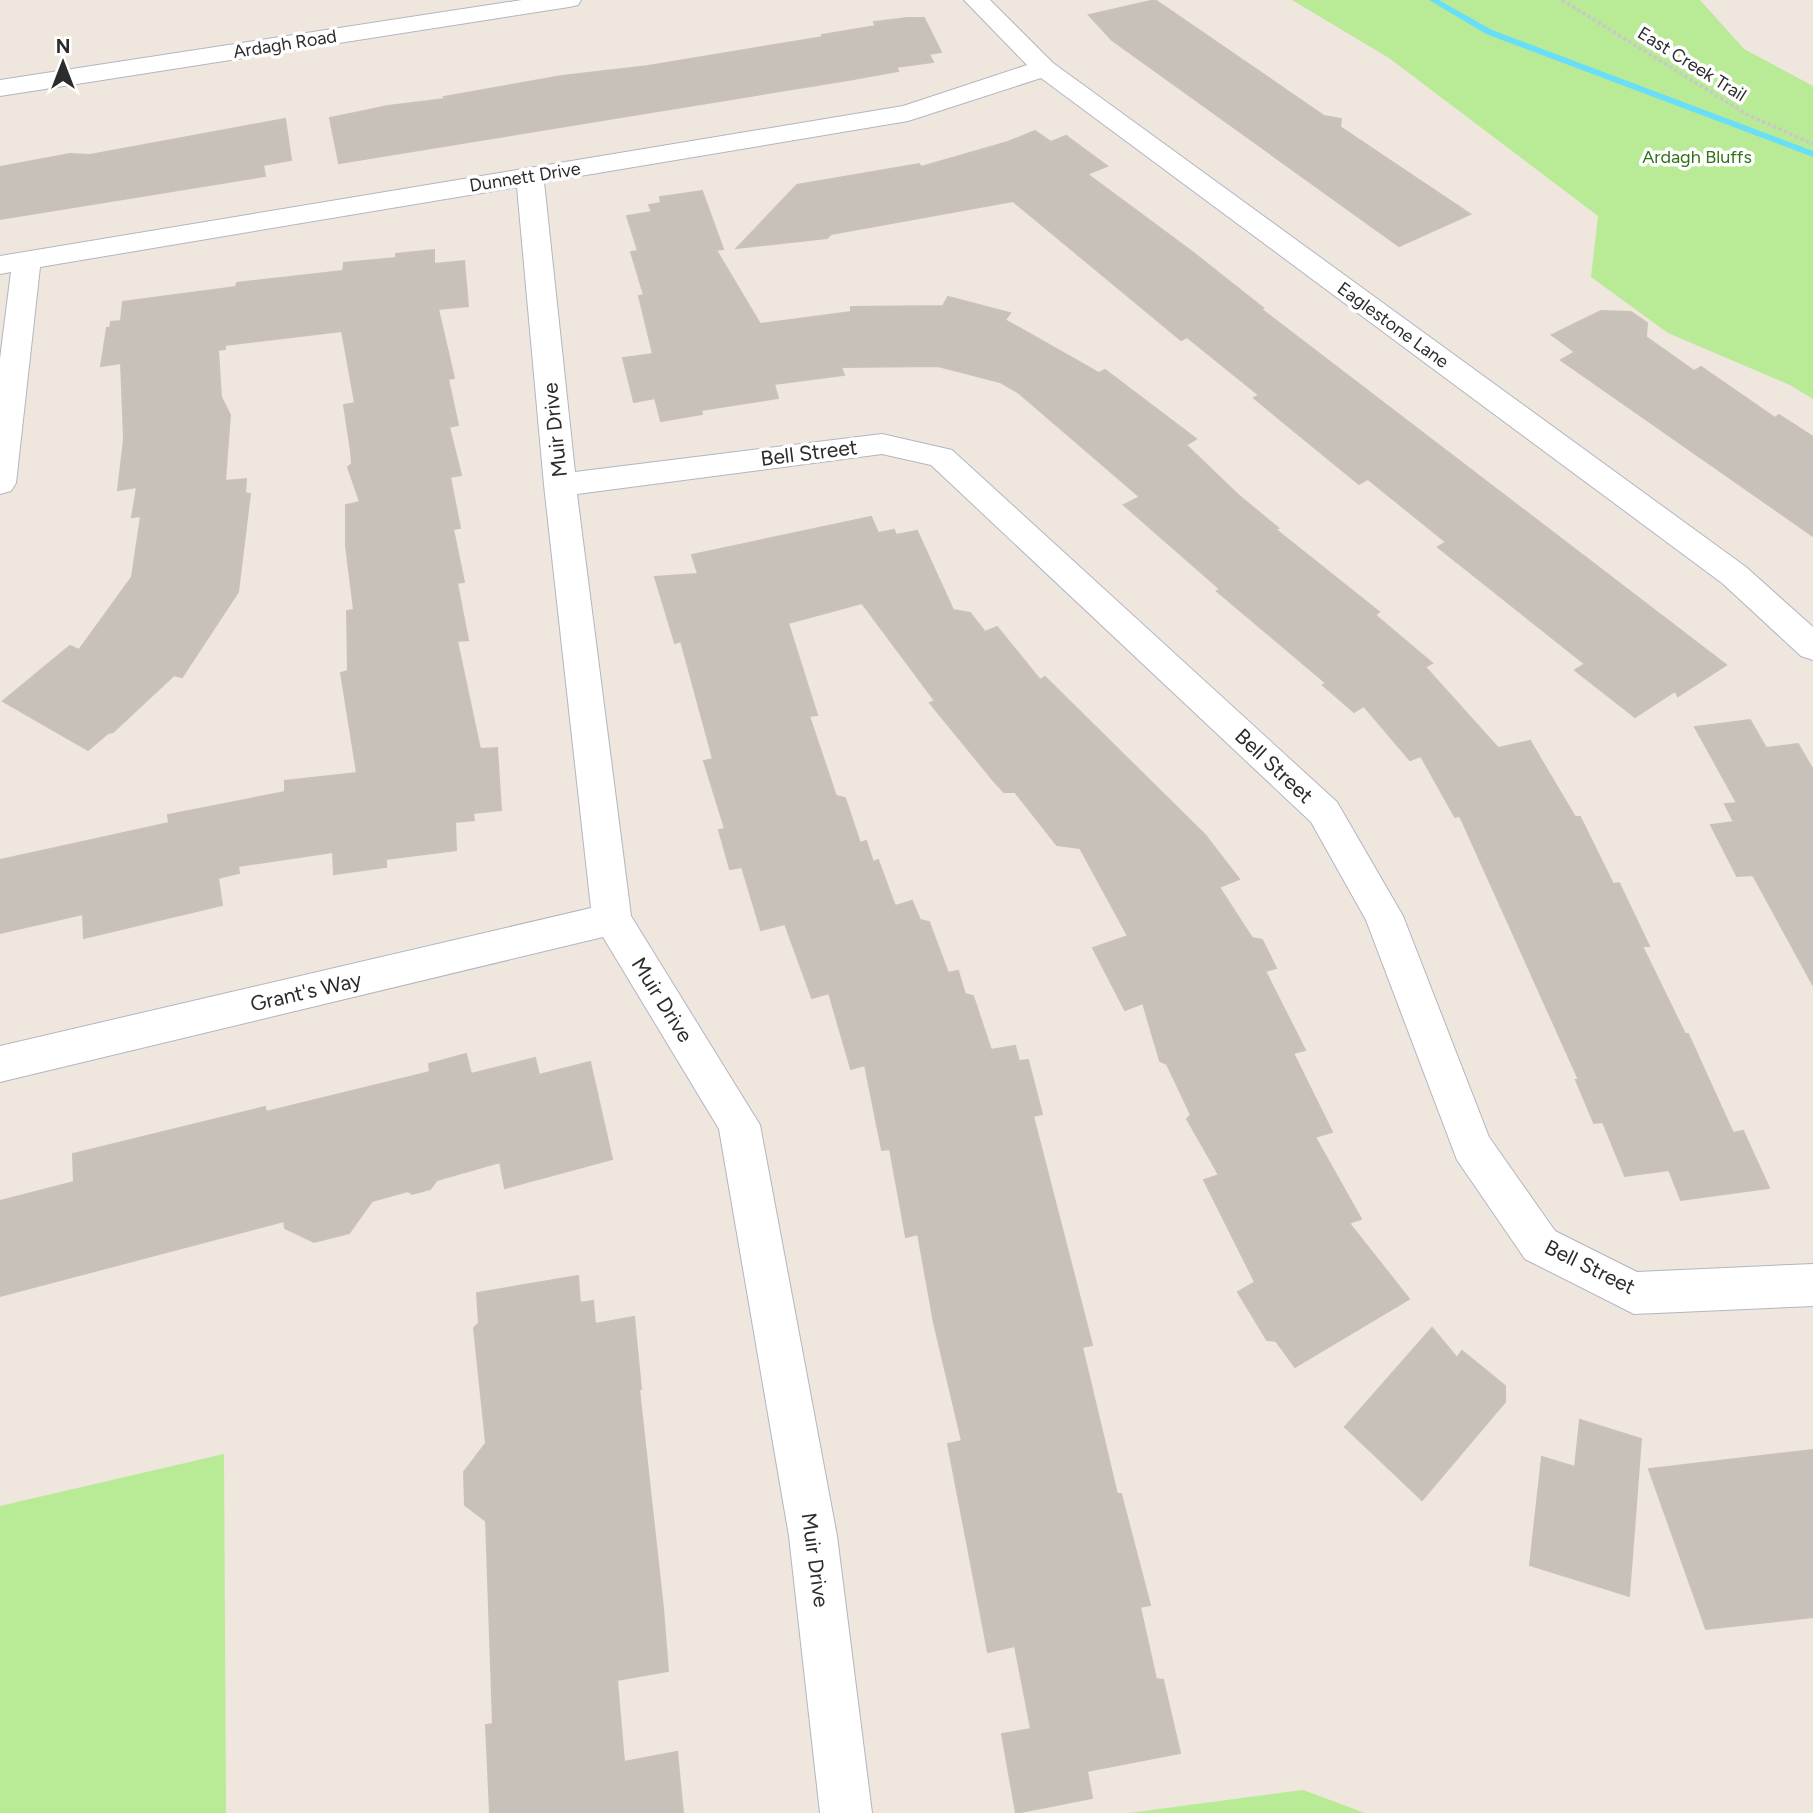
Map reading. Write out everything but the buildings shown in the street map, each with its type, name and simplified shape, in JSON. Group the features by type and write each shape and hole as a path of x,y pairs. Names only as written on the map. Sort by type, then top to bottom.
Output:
{"street":[{"name":"Ardagh Road","path":"0,88 569,0"},
{"name":"Eaglestone Lane","path":"976,0 1044,68 1734,575 1813,647"},
{"name":"Dunnett Drive","path":"13,262 908,113 1044,68"},
{"name":"Muir Drive","path":"530,176 561,485 612,919 739,1125 813,1536 846,1813"},
{"path":"0,483 13,262"},
{"name":"Bell Street","path":"561,485 882,444 941,457 1324,812 1384,916 1472,1147 1540,1245 1634,1293 1813,1285"},
{"name":"Grant's Way","path":"0,1064 612,919"}],"path":[{"name":"East Creek Trail","path":"1562,0 1748,115 1813,144"}],"green space":[{"name":"Ardagh Bluffs","path":"1292,0 1700,0 1744,49 1813,86 1813,399 1790,385 1668,333 1591,277 1598,216 1389,58"},
{"path":"224,1454 226,1813 0,1813 0,1506"},
{"path":"1303,1790 1365,1813 1129,1813"}],"waterway":[{"path":"1433,0 1489,32 1813,154"}]}
